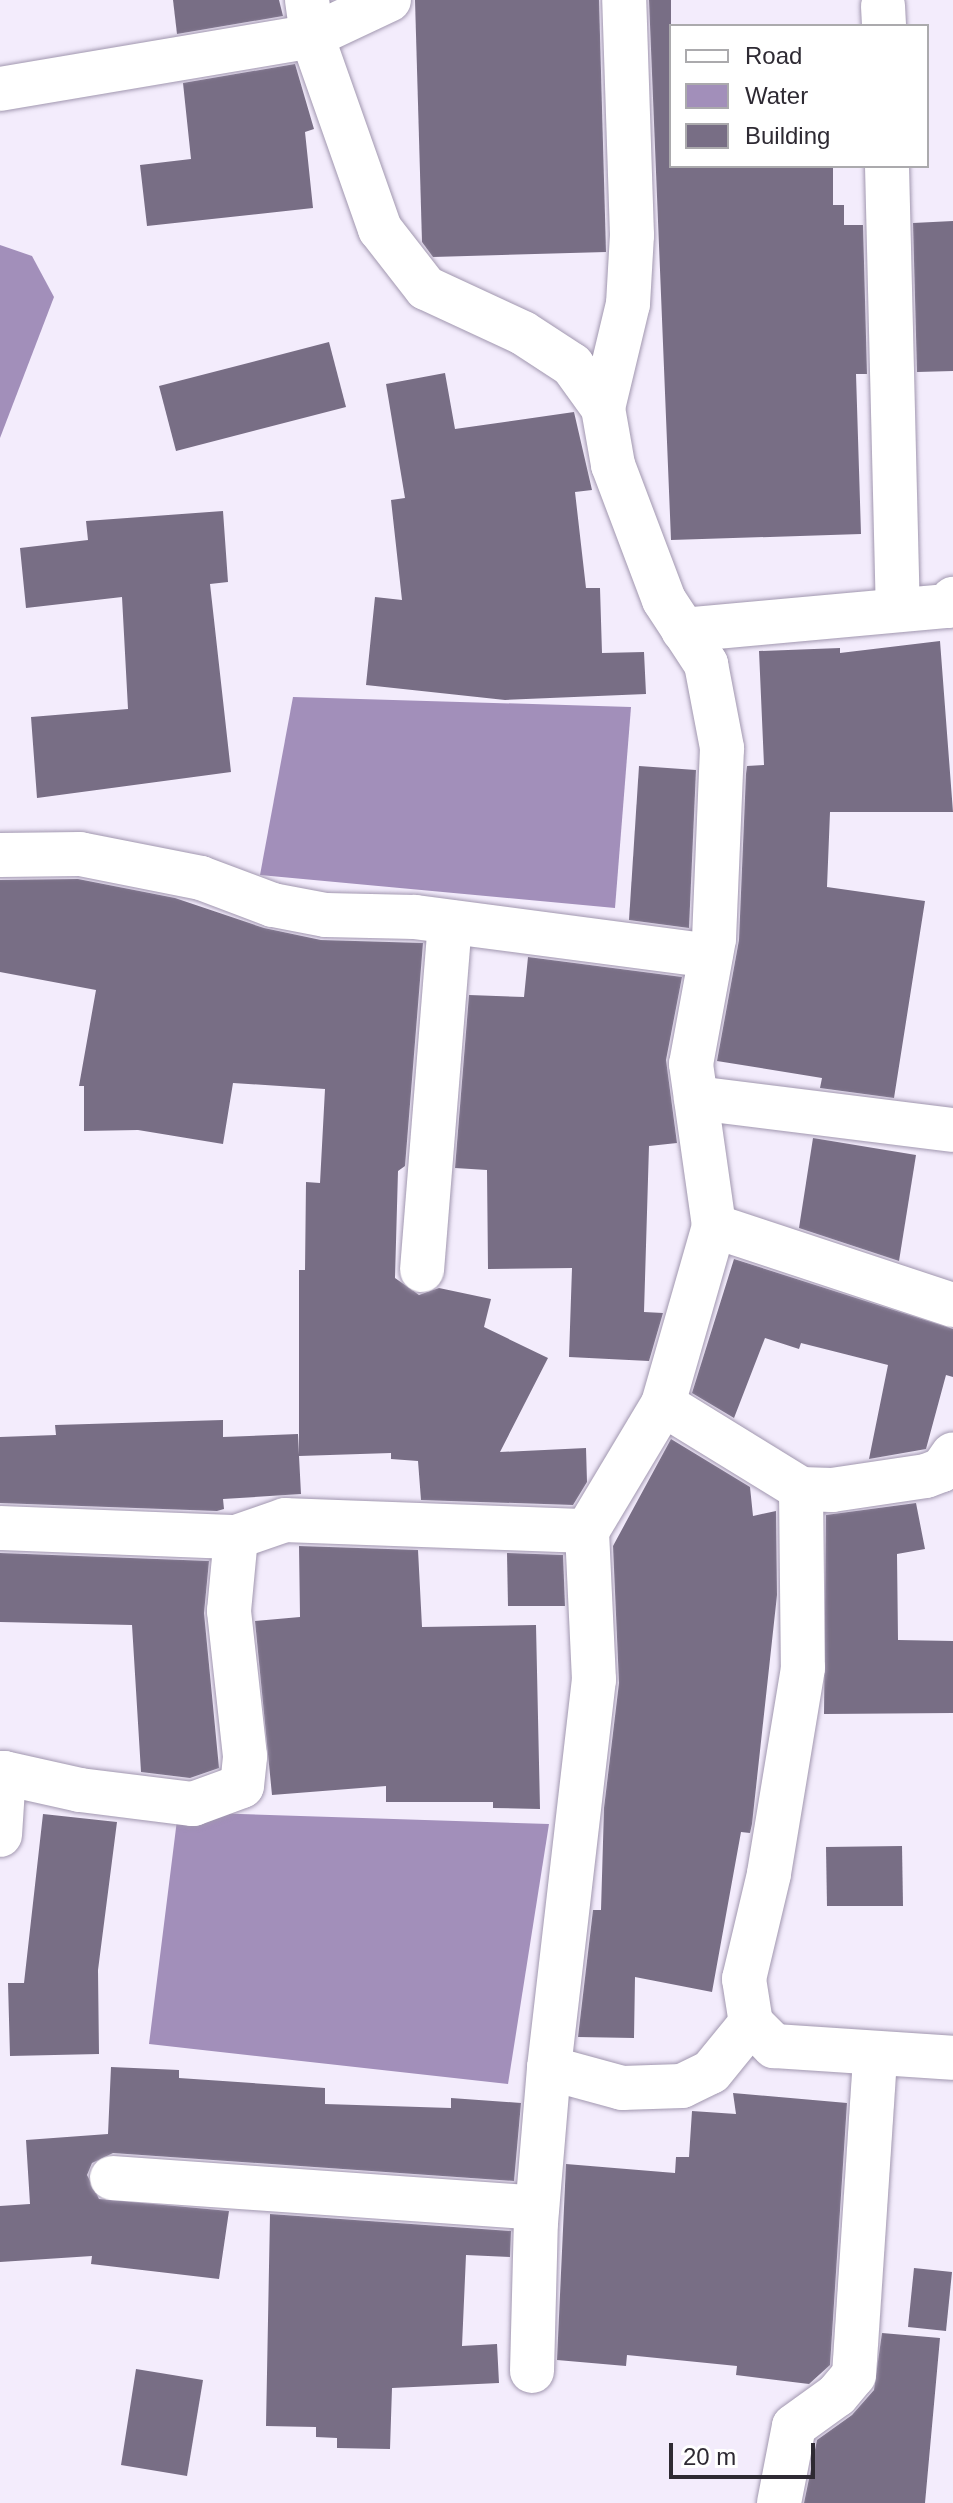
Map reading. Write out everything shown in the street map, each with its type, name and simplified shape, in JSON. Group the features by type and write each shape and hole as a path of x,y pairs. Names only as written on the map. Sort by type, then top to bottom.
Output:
{"street":[{"path":"0,89 389,0"},
{"path":"532,2371 537,2208 549,2068 594,1680 587,1531 663,1404 714,1226 691,1064 710,956 722,748 706,664 664,600 613,465 603,408 628,304 632,235 624,0"},
{"path":"310,18 380,229 426,288 523,333 572,365 603,408"},
{"path":"887,168 898,610"},
{"path":"683,630 951,605"},
{"path":"0,855 80,854 201,878 273,905 313,912 450,922 710,956"},
{"path":"422,1270 450,922"},
{"path":"696,1098 953,1130"},
{"path":"714,1226 953,1305"},
{"path":"663,1404 801,1489 832,1490 926,1476 942,1470 952,1458"},
{"path":"801,1489 803,1668 769,1874 744,1979 751,2023 774,2046 953,2058"},
{"path":"0,1528 236,1537 285,1520 587,1531"},
{"path":"0,1835 2,1773 80,1790 193,1804 242,1786 245,1756 229,1611 236,1537"},
{"path":"549,2068 622,2088 682,2086 711,2072 751,2023"},
{"path":"779,2503 794,2426 837,2395 854,2375 875,2055"},
{"path":"112,2178 537,2208"}],"water":[{"path":"0,245 32,256 54,297 0,438"},
{"path":"293,697 631,707 615,908 260,875"},
{"path":"178,1812 549,1824 508,2084 149,2044"}],"building":[{"path":"173,0 279,0 283,16 177,34"},
{"path":"415,0 599,0 606,252 433,257 422,242"},
{"path":"649,0 671,0 669,168 833,168 833,205 844,205 844,225 863,225 867,374 856,374 861,534 671,540"},
{"path":"295,64 314,129 305,132 313,208 147,226 140,165 191,159 183,83"},
{"path":"953,221 953,371 917,372 913,223"},
{"path":"329,342 346,407 176,451 159,386"},
{"path":"445,373 455,429 574,412 592,490 575,492 586,588 600,588 602,653 644,652 646,694 505,700 366,685 375,597 402,600 391,500 405,498 386,384"},
{"path":"223,511 228,582 210,584 231,772 37,798 31,717 128,709 122,597 26,608 20,548 88,540 86,521"},
{"path":"940,641 953,812 830,812 827,887 925,901 894,1098 820,1088 822,1078 717,1061 739,940 747,766 764,765 759,651 840,648 840,653"},
{"path":"639,766 696,770 689,928 629,920"},
{"path":"78,879 175,898 264,928 321,940 423,943 405,1166 398,1171 395,1278 419,1295 439,1288 491,1299 484,1327 548,1358 500,1452 586,1448 587,1482 573,1505 421,1500 418,1461 391,1459 391,1453 299,1456 301,1494 223,1499 224,1509 217,1511 0,1503 0,1437 56,1435 55,1425 223,1420 223,1437 298,1434 299,1455 299,1270 305,1270 306,1182 320,1183 325,1089 233,1083 223,1144 138,1130 84,1131 84,1086 79,1086 96,990 0,972 0,880"},
{"path":"528,957 682,977 666,1060 677,1143 649,1146 644,1312 663,1313 649,1361 569,1357 572,1268 488,1269 487,1170 455,1168 469,995 524,997"},
{"path":"813,1138 916,1155 899,1261 799,1228"},
{"path":"734,1259 953,1329 953,1377 946,1375 926,1449 869,1459 888,1365 801,1343 799,1349 765,1338 734,1418 692,1393"},
{"path":"671,1439 750,1487 753,1516 776,1511 777,1595 752,1824 750,1833 741,1832 712,1992 635,1977 634,2038 578,2037 593,1910 601,1910 604,1808 619,1683 613,1546"},
{"path":"916,1503 925,1549 897,1554 898,1640 953,1641 953,1713 824,1714 826,1515"},
{"path":"299,1546 418,1550 422,1627 536,1625 540,1809 493,1808 493,1802 386,1802 386,1786 272,1795 255,1621 300,1617"},
{"path":"0,1553 209,1561 204,1613 219,1768 190,1778 141,1772 132,1625 0,1622"},
{"path":"507,1553 563,1555 565,1606 508,1606"},
{"path":"43,1814 117,1822 98,1970 99,2054 10,2056 8,1983 24,1983"},
{"path":"902,1846 903,1906 827,1906 826,1847"},
{"path":"111,2067 179,2070 179,2078 325,2088 325,2104 451,2108 451,2098 521,2103 514,2181 113,2153 92,2163 87,2175 99,2199 229,2211 219,2279 91,2264 92,2256 0,2262 0,2206 30,2204 26,2140 108,2134"},
{"path":"733,2093 847,2103 830,2365 809,2384 736,2375 737,2366 627,2355 626,2366 557,2360 566,2164 675,2173 676,2157 689,2157 692,2111 736,2114"},
{"path":"270,2214 511,2231 510,2257 466,2255 462,2346 497,2344 499,2383 392,2388 390,2449 337,2448 337,2438 316,2437 316,2427 266,2426"},
{"path":"914,2268 952,2272 946,2331 908,2327"},
{"path":"882,2333 940,2338 925,2503 804,2503 817,2440 852,2415 874,2390"},
{"path":"136,2369 203,2380 187,2476 121,2465"}]}
